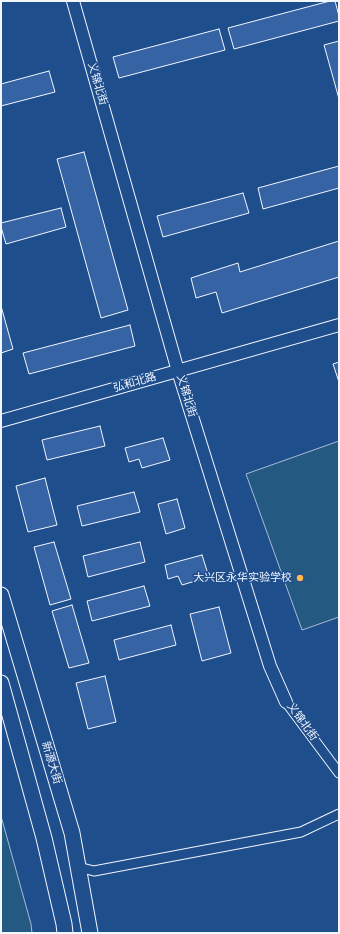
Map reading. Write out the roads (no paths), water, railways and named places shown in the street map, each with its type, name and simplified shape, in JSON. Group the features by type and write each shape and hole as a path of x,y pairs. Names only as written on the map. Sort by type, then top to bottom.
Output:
{"main road":[{"name":"新源大街","path":"1,595 72,833 90,933"},
{"path":"1,683 44,838 65,933"}],"street":[{"name":"义锦北街","path":"73,1 178,371 270,666 286,702 339,773"},
{"name":"弘和北路","path":"1,421 339,325"},
{"path":"78,867 94,871 301,832 339,814"}],"place":[{"name":"大兴区永华实验学校","path":"300,578"}]}
